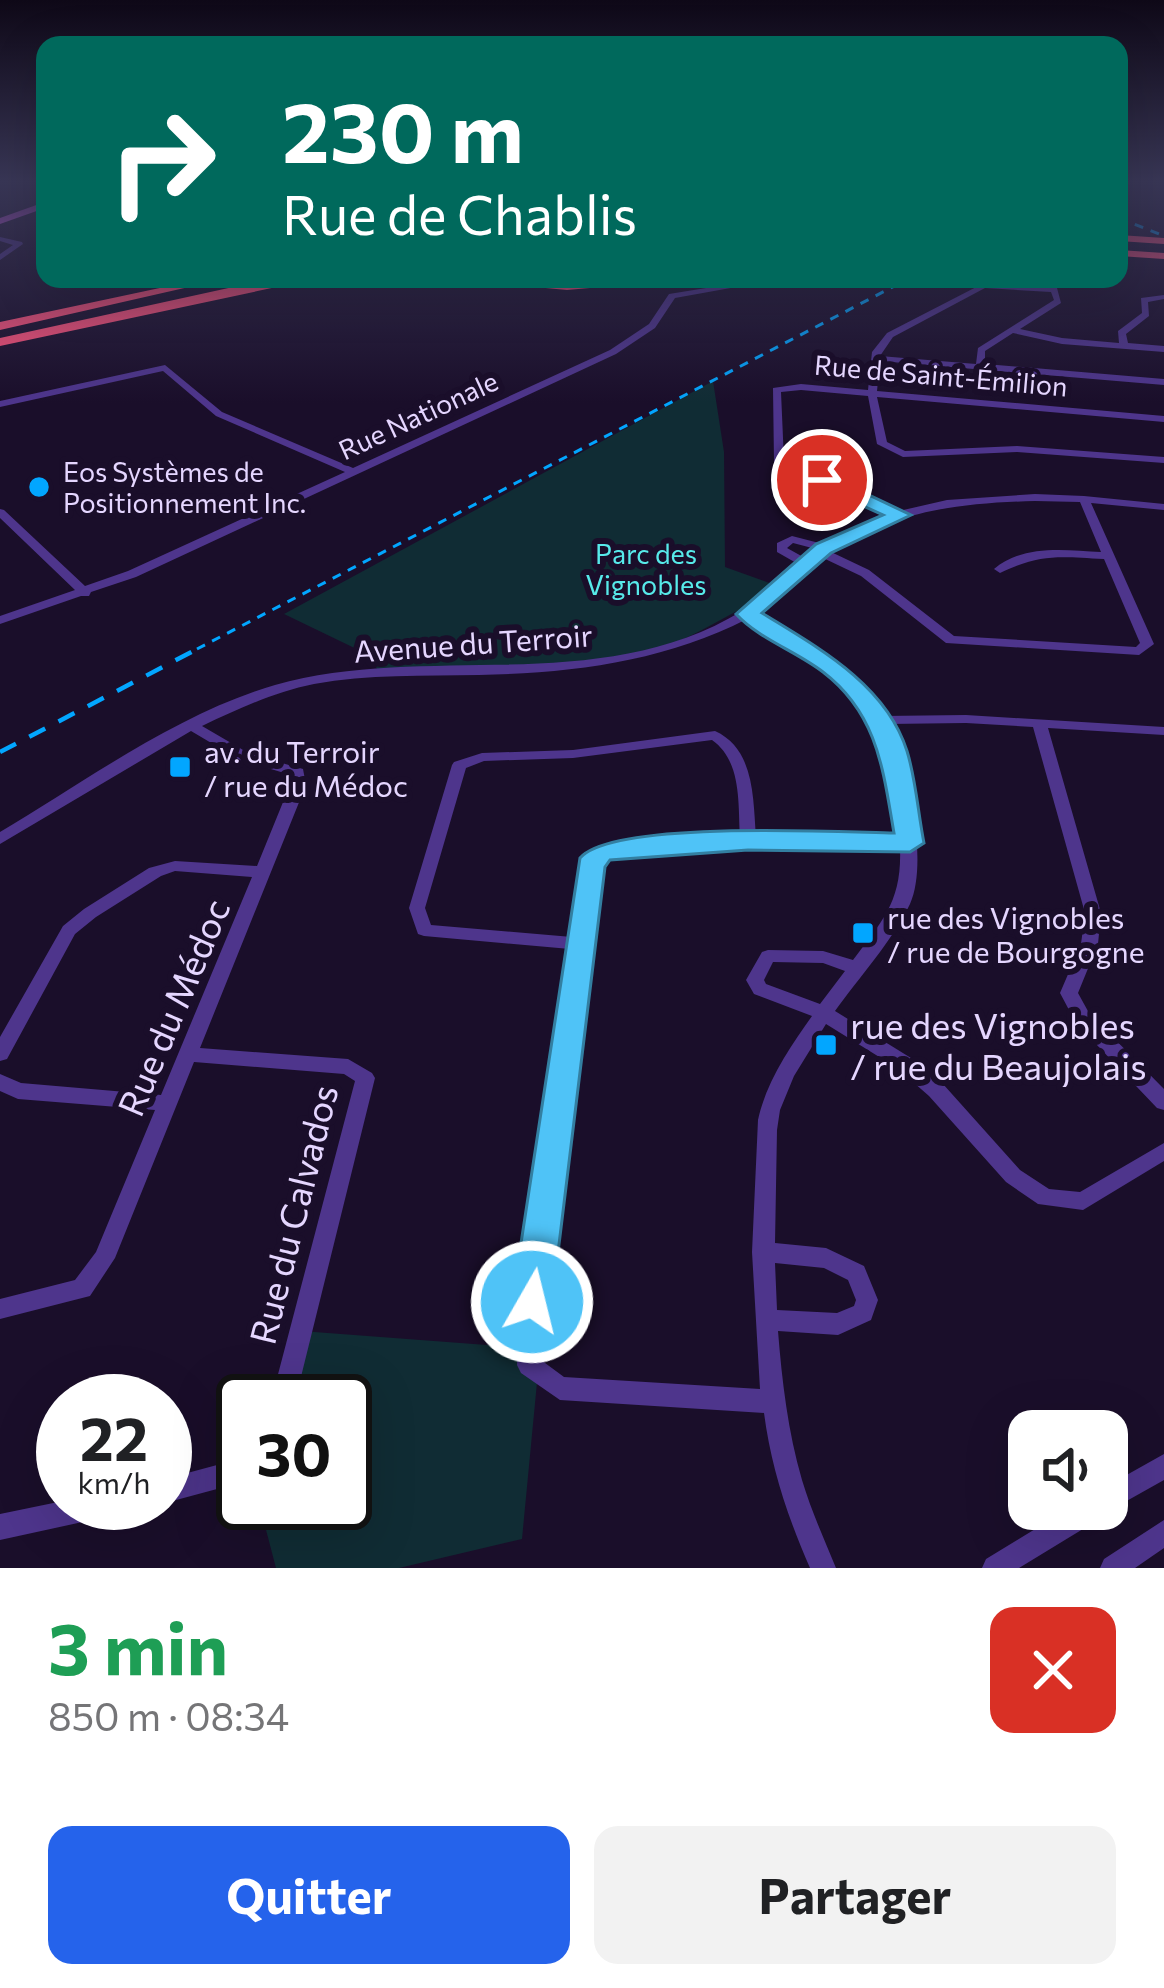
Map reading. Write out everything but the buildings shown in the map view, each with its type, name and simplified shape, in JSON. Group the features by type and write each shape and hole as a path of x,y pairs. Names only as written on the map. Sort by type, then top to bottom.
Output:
{"highway":[{"path":"97,299 133,288"},
{"path":"0,323 145,288"},
{"path":"58,314 161,288"},
{"path":"0,323 177,288"},
{"path":"0,339 218,288"},
{"path":"0,339 245,288"},
{"path":"182,302 259,288"}],"street":[{"name":"Rue Nationale","path":"0,620 85,593 629,343 655,323 670,297 724,288"},
{"path":"975,288 890,335 876,358 872,394 881,444 903,454 1018,449 1164,460"},
{"path":"980,367 981,350 1058,301 1059,296 1039,288"},
{"path":"1124,346 1121,333 1146,314 1145,298 1164,297"},
{"path":"1011,330 1040,338 1164,349"},
{"path":"876,358 1164,382"},
{"path":"0,404 163,368 224,417 354,472"},
{"name":"Rue de Saint-Émilion","path":"900,515 822,480 791,486 782,481 786,470 779,462 776,391 792,387 1164,419"},
{"path":"1160,507 1164,493"},
{"path":"806,563 781,550 781,545 792,539 865,573 951,640 1139,652 1147,644 1084,500"},
{"name":"Avenue du Terroir","path":"0,839 269,689 314,680 575,667 643,653 748,614 823,550 900,515 974,501 1084,500 1160,507"},
{"path":"0,512 85,593"},
{"path":"1000,569 1013,559 1032,555 1108,556"},
{"path":"748,614 835,669 878,720 893,749 910,843 909,881 902,903 793,1058 770,1107 763,1252 772,1402 785,1473 824,1568"},
{"path":"878,720 1164,730"},
{"path":"1039,723 1093,913 1096,940 1077,968 1070,993 1082,1018 1164,1102"},
{"name":"Rue du Médoc","path":"0,1309 82,1289 104,1258 298,785 298,772 245,757 194,727"},
{"path":"580,944 424,930 417,908 459,765 482,758 573,754 715,735 729,742 735,752 745,792 748,841"},
{"path":"772,1402 560,1388 529,1365 532,1302 590,865 600,853 614,848 748,841 910,843"},
{"path":"0,1054 69,930 90,913 155,872 175,866 263,872"},
{"path":"854,967 794,955 768,956 755,980 760,989 823,1013 904,1063 936,1090 1013,1176 1045,1198 1084,1201 1164,1151"},
{"name":"Rue du Calvados","path":"188,1054 348,1066 365,1078 290,1374"},
{"path":"0,1082 18,1091 168,1102"},
{"path":"763,1252 826,1258 856,1273 867,1300 863,1313 838,1324 766,1320"},
{"path":"1128,1487 1164,1466"},
{"path":"0,1527 36,1519"},
{"path":"995,1568 1057,1530"},
{"path":"1113,1568 1164,1533"}],"green space":[{"name":"Parc des Vignobles","path":"713,381 724,452 725,567 775,585 751,610 743,608 676,642 607,660 530,669 380,674 369,655 284,614"},
{"path":"301,1331 527,1348 538,1372 522,1539 399,1568 276,1568 266,1530 372,1530 372,1374 290,1374"}],"railway":[{"path":"197,649 891,288"},
{"path":"0,752 203,646"}],"place":[{"name":"Eos Systèmes de Positionnement Inc.","path":"39,487"},
{"name":"av. du Terroir / rue du Médoc","path":"180,767"},
{"name":"rue des Vignobles / rue de Bourgogne","path":"863,933"},
{"name":"rue des Vignobles / rue du Beaujolais","path":"826,1045"}],"route":[{"path":"532,1302 590,865 600,853 614,848 829,839 910,843 893,749 878,720 835,669 748,614 824,548 900,515 822,480"}]}
